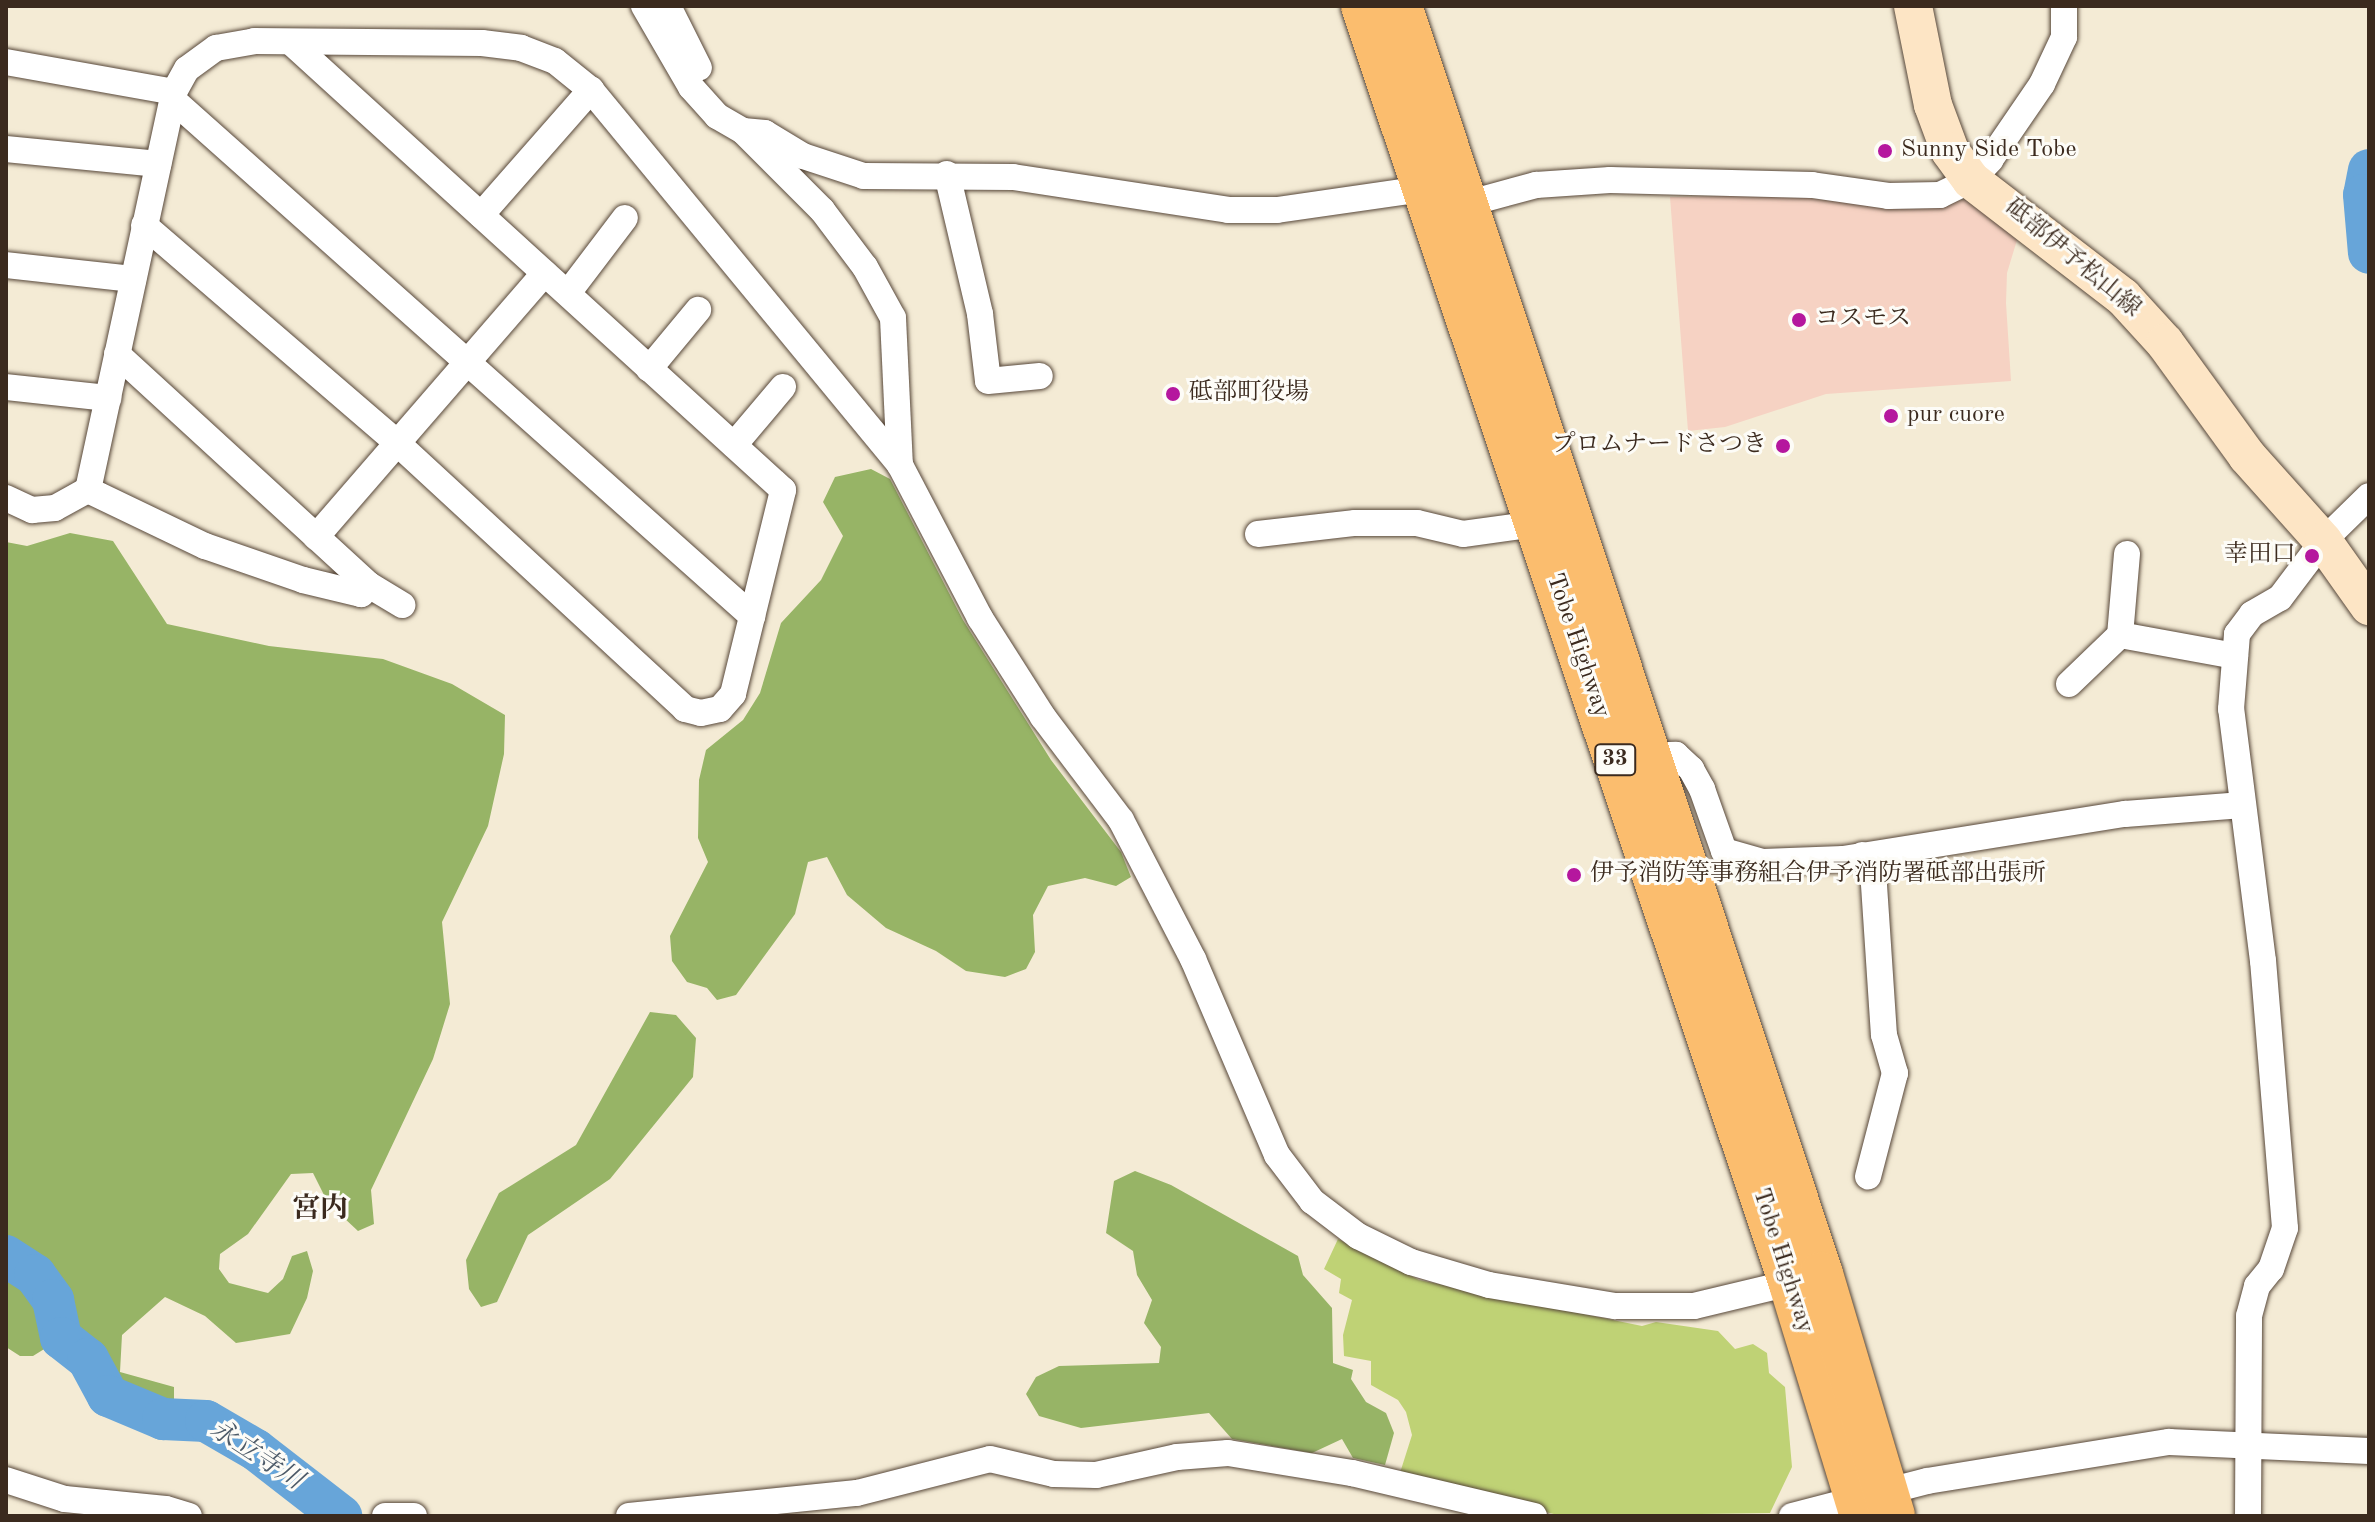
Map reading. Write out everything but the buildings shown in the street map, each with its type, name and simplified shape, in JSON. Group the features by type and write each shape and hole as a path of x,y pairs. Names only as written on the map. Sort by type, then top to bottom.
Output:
{"highway":[{"name":"Tobe Highway","path":"1363,6 1536,524 1633,757"},
{"name":"Tobe Highway","path":"1400,6 1466,204 1633,757 1806,1279 1875,1506"}],"main road":[{"name":"砥部伊予松山線","path":"1913,6 1933,105 1950,151 1971,180 2123,297 2165,343 2247,456 2323,541 2369,606"}],"street":[{"path":"644,6 691,87 717,116 743,131 822,210 865,267 893,318 900,465"},
{"path":"668,6 717,116"},
{"path":"743,131 765,133 835,170 864,176 947,174 1013,177 1228,210 1277,210 1423,189 1466,204 1536,185 1610,180 1812,185 1888,196 1940,195 1971,180 2042,84 2064,37 2064,6"},
{"path":"6,498 32,510 55,508 88,490 158,164 174,96 187,69 216,48 254,41 482,43 521,48 555,61 591,90 900,465 980,618 1043,717 1121,820 1193,959 1277,1155 1312,1201 1358,1236 1411,1262 1489,1285 1615,1306 1694,1306 1806,1279"},
{"path":"144,225 395,441 685,709 701,713 720,709 733,694 783,490 292,43"},
{"path":"6,62 174,96 752,616"},
{"path":"481,215 591,90"},
{"path":"6,149 158,164"},
{"path":"947,174 980,314 988,381 1040,376"},
{"path":"568,293 625,218"},
{"path":"6,265 133,279"},
{"path":"316,537 395,441 545,273"},
{"path":"649,369 698,310"},
{"path":"117,354 369,585 402,605"},
{"path":"6,387 108,398"},
{"path":"734,445 783,387"},
{"path":"88,490 205,546 303,580 361,594 369,585"},
{"path":"2248,1516 2249,1316 2257,1286 2271,1269 2285,1228 2263,961 2231,709 2237,634 2245,624 2280,598 2323,541 2369,496"},
{"path":"1258,534 1355,523 1417,523 1463,534 1536,524"},
{"path":"2069,684 2120,635 2127,554"},
{"path":"2120,635 2235,656"},
{"path":"1633,757 1676,755 1691,769 1724,851 1763,862 1862,855 2125,814 2243,805"},
{"path":"1862,855 1873,870 1884,1035 1895,1073 1868,1177"},
{"path":"1792,1516 1875,1506 1927,1481 2169,1442 2246,1443 2369,1451"},
{"path":"629,1516 857,1493 990,1459 1054,1474 1096,1475 1177,1457 1228,1453 1352,1473 1534,1516"},
{"path":"6,1480 65,1499 166,1509 189,1516"},
{"path":"385,1516 414,1516"}],"shaded area":[{"path":"1777,195 1913,209 1968,199 2017,240 2007,273 2011,381 1826,394 1725,427 1688,431 1670,197"}],"green space":[{"path":"871,469 890,479 963,620 1051,760 1121,852 1131,877 1116,886 1085,878 1048,886 1033,915 1035,952 1026,969 1005,977 966,971 936,951 886,928 847,895 827,857 808,862 795,914 736,995 717,1000 707,988 687,982 672,961 670,936 708,862 698,838 699,780 706,750 743,720 760,693 781,623 821,580 843,536 823,502 835,477"},
{"path":"70,533 113,541 167,624 269,646 383,659 452,684 505,715 504,754 488,826 442,922 450,1004 433,1059 371,1190 374,1224 358,1231 328,1203 313,1173 291,1174 248,1234 220,1254 219,1269 229,1283 268,1293 283,1279 292,1256 307,1251 313,1271 307,1298 290,1334 236,1343 205,1316 165,1297 122,1335 120,1372 174,1387 174,1402 153,1405 110,1392 78,1337 65,1336 33,1356 20,1356 6,1347 6,542 27,546"},
{"path":"650,1012 676,1015 696,1038 693,1077 610,1179 528,1235 497,1302 481,1307 469,1289 466,1260 499,1193 576,1145"},
{"path":"1135,1171 1171,1185 1298,1256 1303,1275 1332,1308 1333,1363 1353,1370 1351,1379 1366,1402 1386,1413 1394,1433 1385,1465 1353,1458 1342,1439 1312,1453 1232,1439 1209,1413 1081,1428 1039,1416 1026,1394 1036,1377 1059,1366 1159,1363 1161,1347 1144,1323 1152,1300 1137,1275 1133,1251 1106,1233 1114,1181"},
{"path":"1338,1239 1419,1280 1642,1326 1656,1322 1718,1331 1735,1349 1753,1344 1767,1353 1769,1373 1785,1387 1792,1467 1770,1513 1562,1516 1399,1476 1412,1435 1406,1412 1398,1400 1371,1385 1371,1361 1344,1356 1343,1335 1352,1300 1339,1293 1341,1279 1324,1269"}],"waterway":[{"path":"2369,170 2364,195 2369,253"},
{"name":"永立寺川","path":"6,1256 35,1275 53,1300 61,1338 88,1359 108,1396 163,1419 206,1421 256,1450 341,1516"}],"place":[{"name":"Sunny Side Tobe","path":"1885,151"},
{"name":"コスモス","path":"1799,320"},
{"name":"砥部町役場","path":"1173,394"},
{"name":"pur cuore","path":"1891,416"},
{"name":"プロムナードさつき","path":"1783,446"},
{"name":"幸田口","path":"2312,556"},
{"name":"伊予消防等事務組合伊予消防署砥部出張所","path":"1574,875"}],"district":[{"name":"宮内","path":"320,1210"}]}
